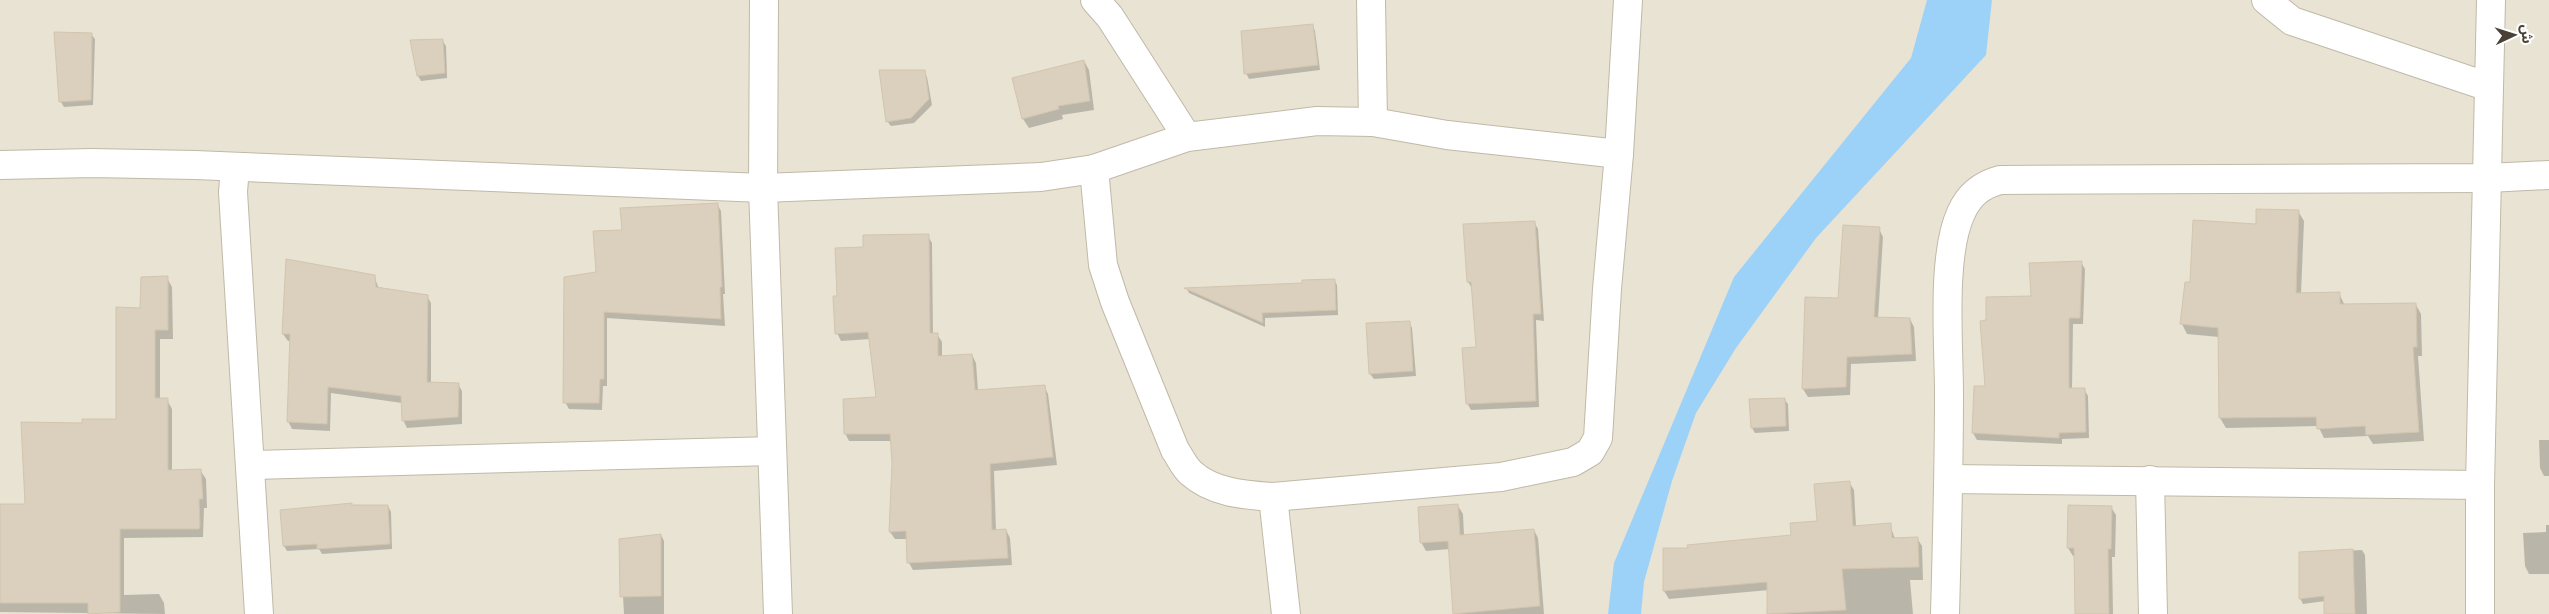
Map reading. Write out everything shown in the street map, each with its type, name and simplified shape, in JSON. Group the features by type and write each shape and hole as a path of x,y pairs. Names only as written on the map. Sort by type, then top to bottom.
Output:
{"street":[{"path":"764,0 763,188 778,614"},
{"path":"1094,0 1110,17 1187,137"},
{"path":"1371,0 1373,122"},
{"path":"1094,169 1103,265 1115,302 1175,450 1190,472 1207,484 1238,494 1273,497 1501,477 1573,462 1590,452 1598,438 1601,416 1607,289 1619,154 1628,0"},
{"path":"2266,0 2292,22 2489,87"},
{"path":"2480,614 2480,485 2491,0"},
{"path":"0,165 92,163 235,166 763,188 1041,177 1094,169 1187,137 1317,121 1373,122 1447,135 1619,154"},
{"path":"235,166 233,192 259,614"},
{"path":"1944,614 1949,480 1949,280 1952,243 1960,214 1971,196 1984,184 2000,180 2488,178 2549,175"},
{"path":"251,465 771,451"},
{"path":"1949,480 2150,480 2480,485"},
{"path":"2150,480 2153,614"},
{"path":"1273,497 1286,614"}],"shaded area":[{"path":"0,0 2549,0 2549,614 0,614"}],"water":[{"path":"1927,0 1992,0 1986,55 1816,238 1736,348 1696,413 1672,481 1644,582 1641,614 1608,614 1614,563 1734,277 1911,58"}],"building":[{"path":"1313,24 1318,65 1244,74 1241,31"},
{"path":"54,32 92,33 91,100 59,102"},
{"path":"443,39 445,73 417,76 410,40"},
{"path":"1084,60 1090,101 1058,106 1059,109 1022,119 1012,78"},
{"path":"879,70 925,70 929,99 911,118 886,122"},
{"path":"718,203 722,287 720,287 721,319 604,312 604,379 600,379 599,403 563,403 564,277 596,272 593,231 622,230 620,208"},
{"path":"2256,209 2299,210 2296,293 2340,292 2340,304 2416,303 2417,347 2413,347 2419,432 2366,435 2365,426 2317,429 2316,417 2219,418 2218,328 2180,324 2185,282 2190,282 2193,220 2256,224"},
{"path":"1535,221 1541,314 1533,314 1536,401 1466,404 1462,348 1476,347 1471,282 1467,282 1463,224"},
{"path":"1843,225 1880,227 1874,317 1910,318 1912,354 1847,357 1846,387 1802,389 1805,297 1838,298"},
{"path":"929,234 930,333 938,333 938,356 972,354 975,390 1045,385 1053,457 990,464 992,530 1006,529 1008,558 907,563 906,531 889,532 892,463 890,434 844,434 843,399 876,397 868,332 835,334 833,296 837,296 835,248 863,247 863,235"},
{"path":"286,259 375,275 376,287 428,295 427,382 459,383 458,417 402,421 401,396 328,387 327,424 287,422 290,334 282,334"},
{"path":"2082,261 2080,318 2069,318 2069,388 2085,388 2086,432 2059,433 2059,438 1972,433 1974,386 1985,386 1980,321 1986,320 1986,297 2031,296 2029,263"},
{"path":"168,276 168,330 155,330 155,398 168,398 168,470 201,469 203,499 199,499 199,529 120,529 120,612 88,614 88,603 0,603 0,504 25,504 21,422 82,423 82,419 116,419 116,307 140,308 141,277"},
{"path":"1335,279 1336,310 1262,313 1263,323 1184,288 1302,283 1302,280"},
{"path":"1410,321 1413,371 1369,374 1366,323"},
{"path":"1785,398 1786,426 1751,428 1749,399"},
{"path":"1850,481 1853,526 1891,523 1892,538 1918,537 1919,567 1842,569 1846,610 1767,614 1767,582 1663,591 1663,548 1688,548 1687,545 1791,535 1790,523 1817,521 1814,484"},
{"path":"352,503 352,505 388,505 390,544 317,549 317,544 283,546 280,510"},
{"path":"1458,504 1460,535 1534,529 1540,606 1453,614 1448,541 1420,543 1418,507"},
{"path":"2068,505 2112,506 2111,549 2108,549 2109,614 2075,614 2074,548 2067,548"},
{"path":"661,534 661,596 620,597 619,539"},
{"path":"2353,549 2355,614 2324,614 2324,596 2299,599 2299,552"}]}
